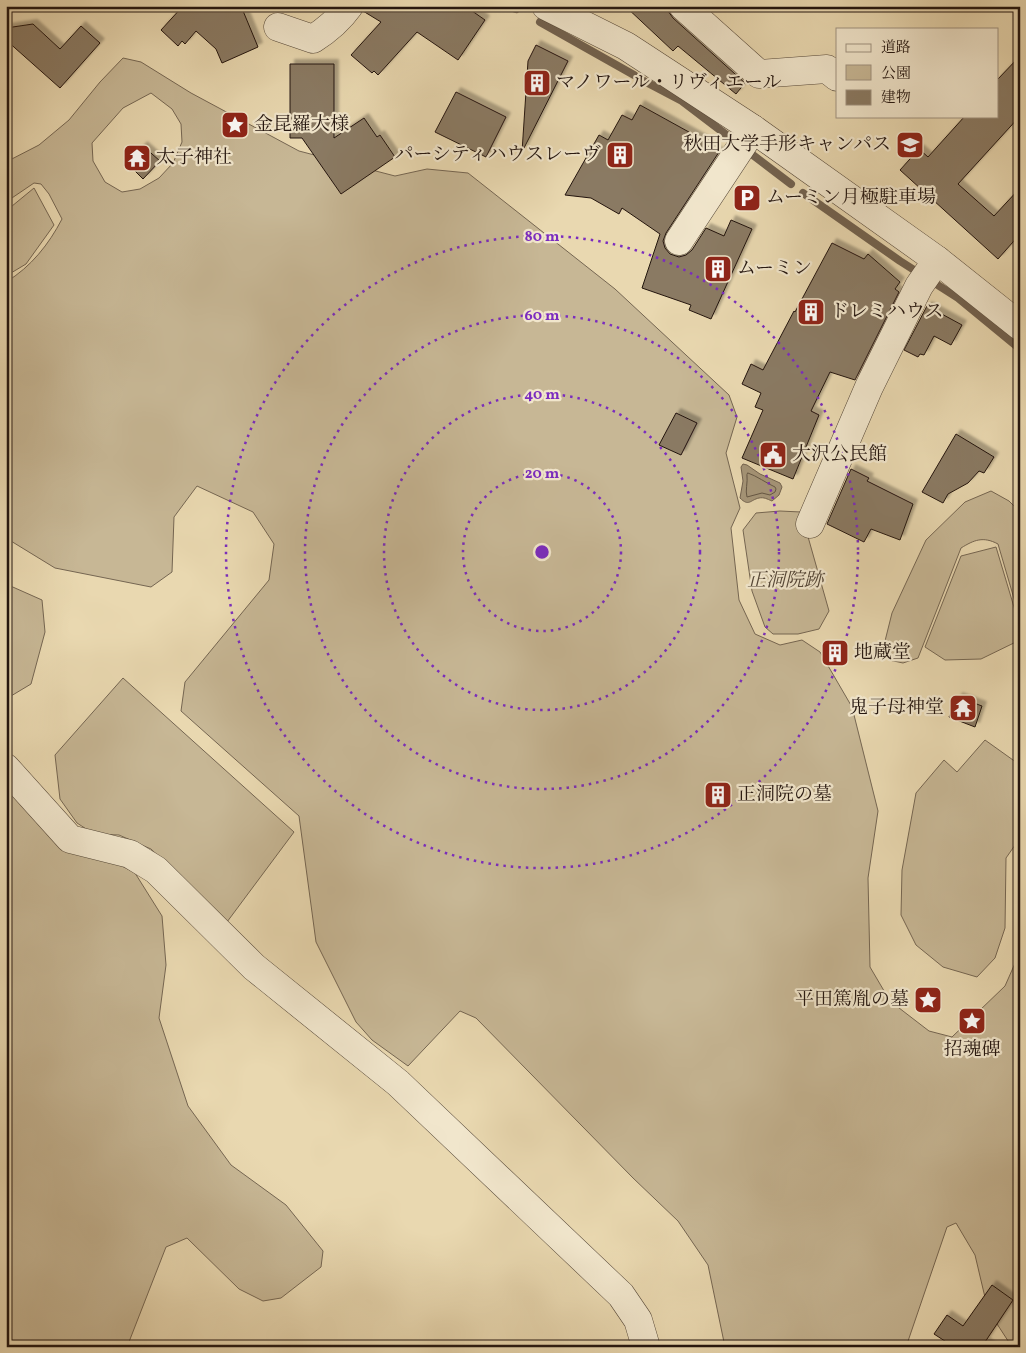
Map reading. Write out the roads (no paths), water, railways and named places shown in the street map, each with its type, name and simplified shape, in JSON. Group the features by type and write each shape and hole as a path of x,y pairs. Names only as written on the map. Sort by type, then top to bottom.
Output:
{"street":[{"path":"278,27 313,39 342,16 349,6"},
{"path":"546,6 626,46 746,140 928,272 1020,326"},
{"path":"683,6 759,74 827,69 836,75"},
{"path":"679,241 746,140"},
{"path":"810,524 869,387 928,272"},
{"path":"6,768 70,839 130,854 156,870 254,967 398,1083 621,1296 638,1320 646,1347"}],"water":[{"path":"743,464 780,483 782,487 779,495 772,501 766,498 759,498 750,502 743,501 740,498 743,481 741,467"}],"waterway":[{"path":"508,6 516,9"},
{"path":"540,22 634,75"},
{"path":"644,81 682,101 791,184"},
{"path":"803,193 900,261 958,298 1020,349"}],"place":[{"name":"マノワール・リヴィエール","path":"537,83"},
{"name":"金昆羅大様","path":"235,125"},
{"name":"秋田大学手形キャンパス","path":"910,145"},
{"name":"パーシティハウスレーヴ","path":"620,155"},
{"name":"太子神社","path":"137,158"},
{"name":"ムーミン月極駐車場","path":"747,198"},
{"name":"ムーミン","path":"718,269"},
{"name":"ドレミハウス","path":"811,312"},
{"name":"大沢公民館","path":"773,455"},
{"name":"地蔵堂","path":"835,653"},
{"name":"鬼子母神堂","path":"963,708"},
{"name":"正洞院の墓","path":"718,795"},
{"name":"平田篤胤の墓","path":"928,1000"},
{"name":"招魂碑","path":"972,1021"}],"park label":[{"name":"正洞院跡","path":"785,581"}]}
